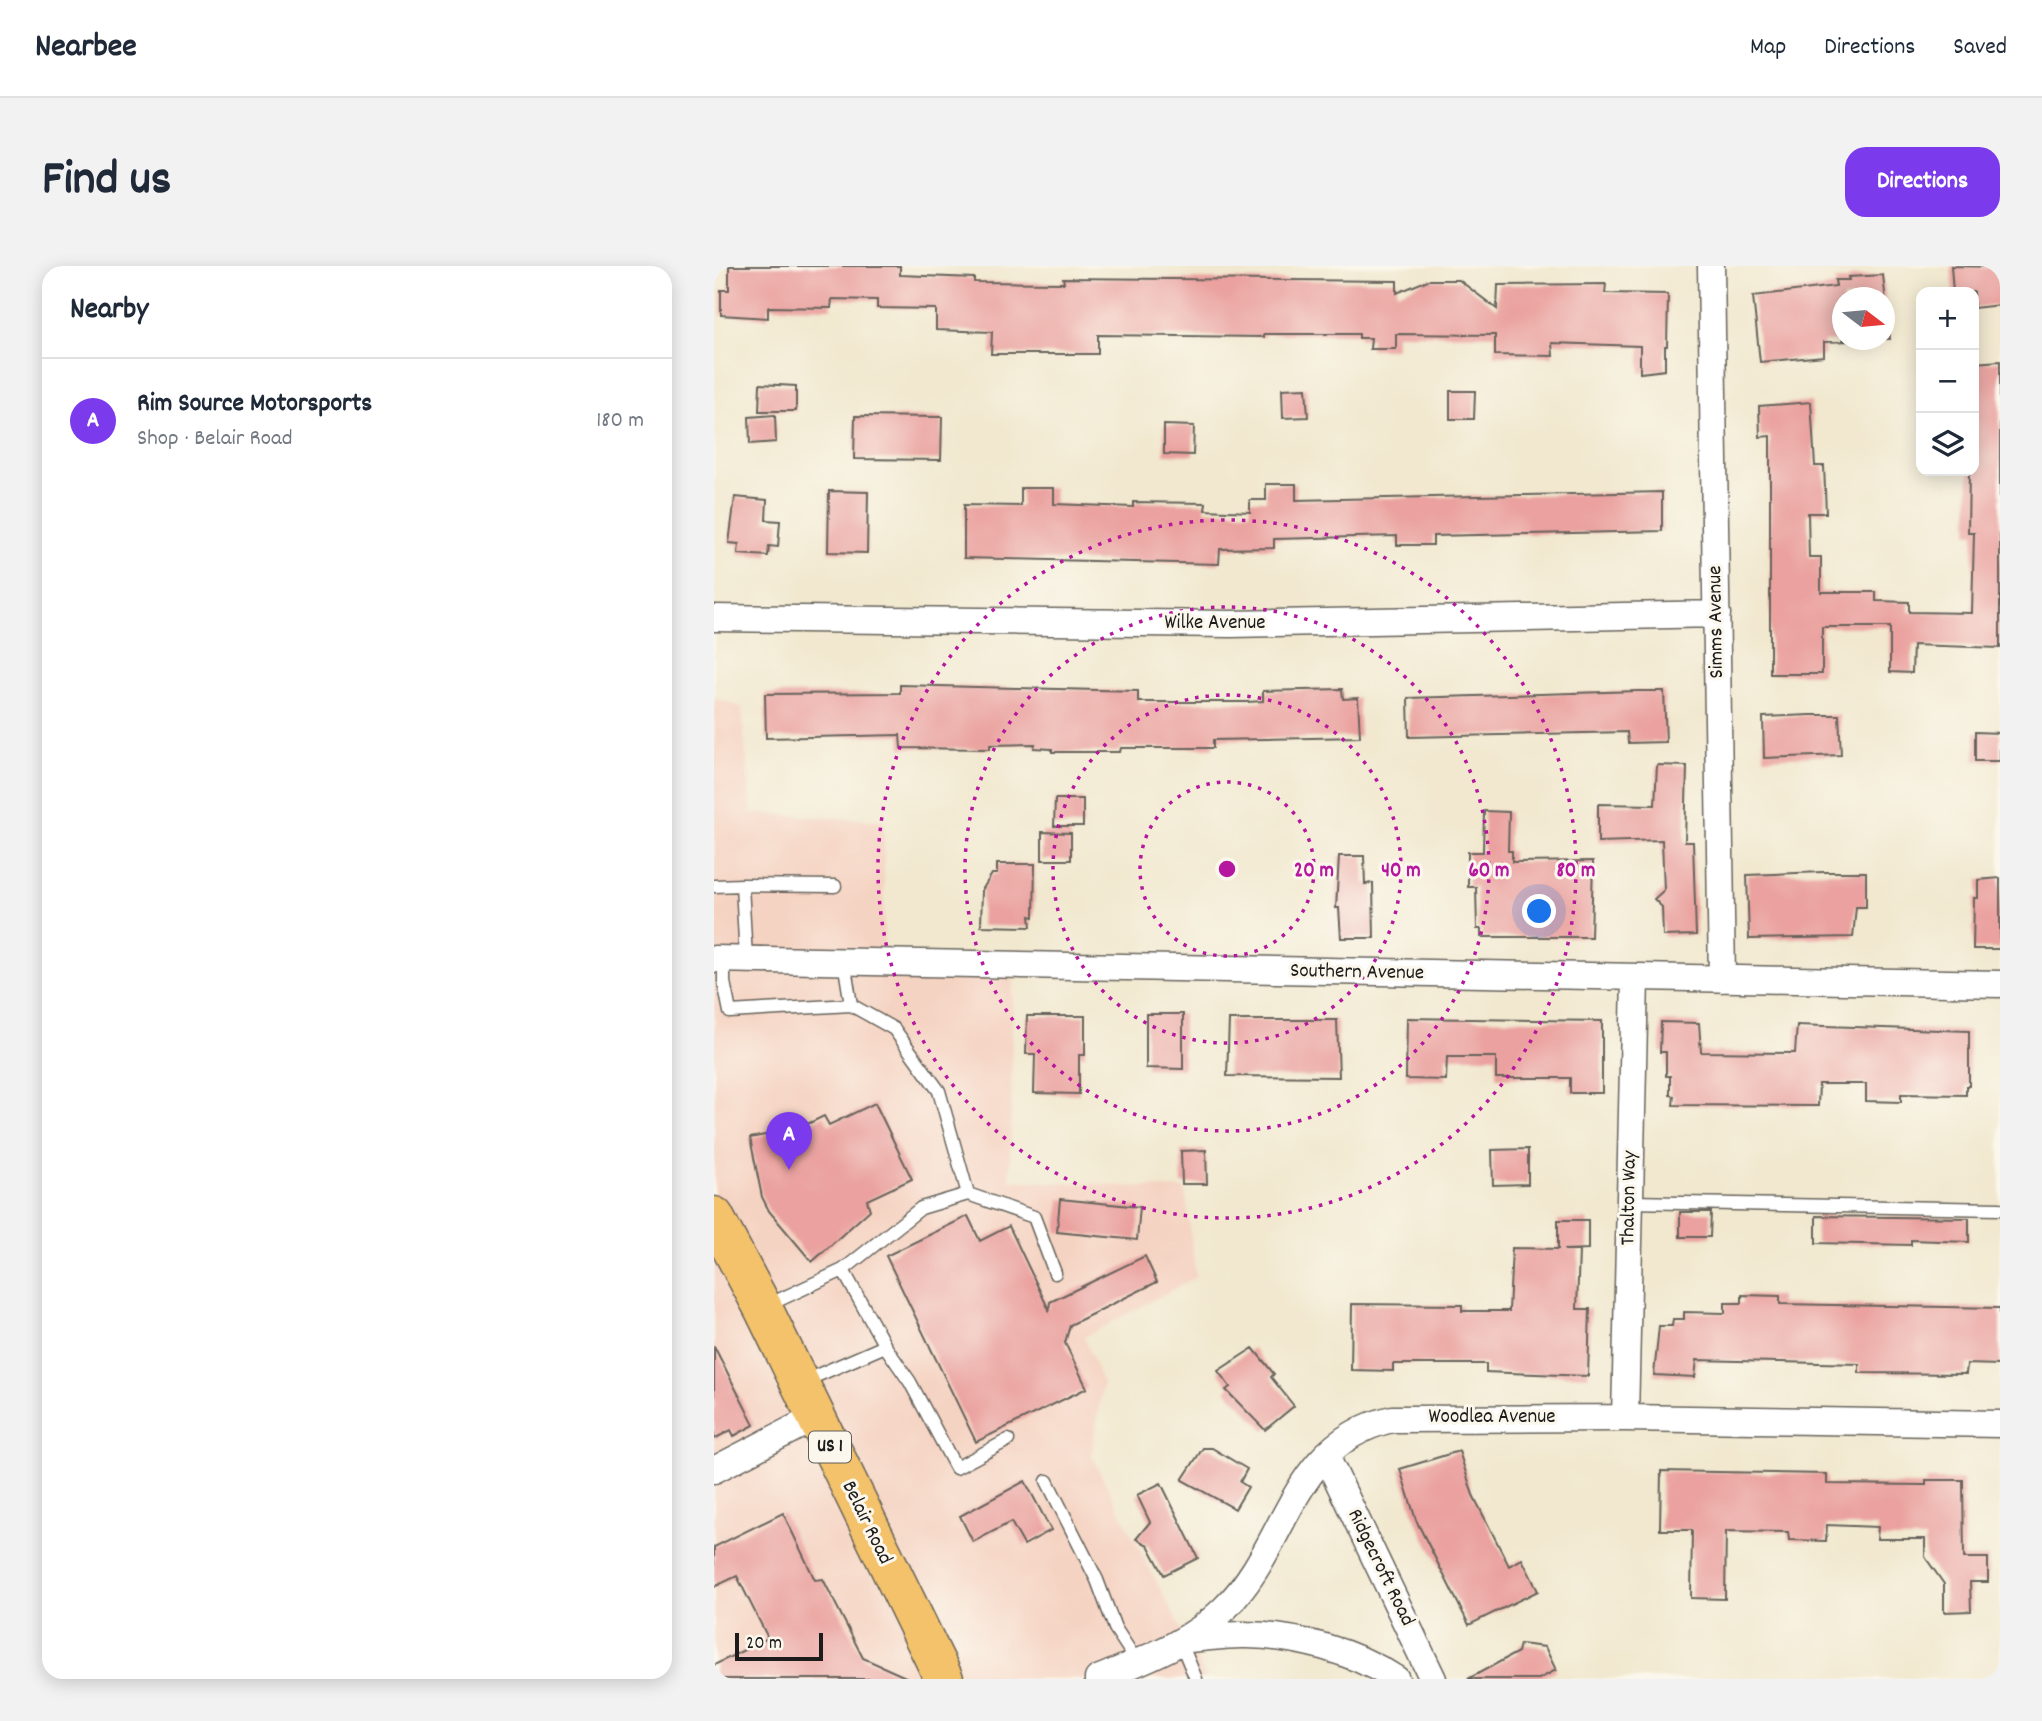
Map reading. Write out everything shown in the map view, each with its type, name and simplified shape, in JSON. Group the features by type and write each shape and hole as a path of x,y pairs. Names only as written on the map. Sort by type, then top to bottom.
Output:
{"main road":[{"name":"Belair Road","path":"714,1216 763,1308 944,1679"}],"street":[{"name":"Simms Avenue","path":"1711,266 1722,979"},
{"name":"Wilke Avenue","path":"714,618 1231,624 1717,614"},
{"name":"Southern Avenue","path":"728,959 1635,979 2000,984"},
{"name":"Thalton Way","path":"1625,1418 1635,979"},
{"path":"714,1469 816,1417"},
{"name":"Woodlea Avenue","path":"1098,1679 1184,1641 1225,1608 1248,1582 1307,1477 1353,1431 1392,1419 1625,1418 2000,1424"},
{"name":"Ridgecroft Road","path":"1326,1456 1433,1679"},
{"path":"1184,1641 1247,1634 1295,1640 1332,1649 1396,1679"}],"lane":[{"path":"742,885 724,982 730,1012 851,1005 894,1029 940,1091 968,1194"},
{"path":"714,886 835,886"},
{"path":"844,961 851,1005"},
{"path":"763,1308 843,1270 921,1208 968,1194 1034,1217 1055,1273"},
{"path":"1630,1202 2000,1209"},
{"path":"843,1270 885,1346 910,1382 956,1468 1008,1440"},
{"path":"799,1384 885,1346"},
{"path":"1047,1480 1097,1580 1115,1628 1138,1662"},
{"path":"1184,1641 1196,1679"}],"shaded area":[{"path":"714,698 742,707 751,813 884,821 884,964 1013,970 1010,1180 1185,1189 1196,1277 1084,1337 1103,1384 1091,1455 1207,1679 714,1679"}],"building":[{"path":"729,266 900,266 900,275 974,278 974,282 1064,283 1063,278 1397,281 1397,293 1428,280 1459,280 1497,309 1498,285 1606,284 1605,293 1668,294 1665,370 1640,373 1640,346 1552,343 1553,356 1495,355 1495,335 1396,334 1396,349 1370,349 1371,338 1359,338 1359,334 1264,334 1264,337 1098,335 1098,354 991,354 992,332 936,330 936,309 877,308 877,300 832,299 831,308 768,307 768,318 721,315 721,290 729,290"},
{"path":"1951,266 2000,267 2000,305 1979,307 1979,287 1953,287"},
{"path":"1883,275 1884,287 1832,287 1832,342 1824,342 1824,356 1760,362 1753,296 1836,286 1835,280 1849,280 1848,277"},
{"path":"2000,361 2000,648 1913,645 1912,673 1890,672 1890,627 1822,627 1822,674 1770,674 1770,436 1760,437 1759,406 1811,402 1815,466 1824,466 1826,513 1808,513 1809,557 1821,557 1821,592 1876,592 1876,601 1909,602 1909,612 1972,613 1974,533 1968,533 1969,476 1979,476 1979,363"},
{"path":"760,384 796,386 796,411 759,411"},
{"path":"1306,388 1308,417 1283,418 1282,389"},
{"path":"1450,391 1475,391 1474,419 1450,419"},
{"path":"775,415 776,442 750,444 749,417"},
{"path":"855,416 942,417 941,460 854,459"},
{"path":"1164,425 1194,426 1193,455 1164,454"},
{"path":"1266,484 1296,484 1296,500 1662,492 1662,531 1433,536 1433,545 1397,545 1397,536 1274,539 1274,548 1220,549 1219,564 964,558 964,505 1021,506 1021,488 1054,488 1054,504 1133,507 1133,502 1206,503 1205,510 1250,512 1250,500 1266,500"},
{"path":"829,491 868,492 867,553 828,552"},
{"path":"735,497 767,500 766,520 780,521 778,547 769,546 768,556 738,554 739,544 729,543"},
{"path":"900,685 1138,691 1138,702 1263,701 1263,691 1342,689 1343,699 1358,698 1360,737 1213,740 1213,748 1121,748 1120,752 1052,752 1052,749 1034,748 1035,744 990,745 990,749 901,748 900,735 766,738 765,694 900,693"},
{"path":"1664,691 1666,742 1628,743 1627,732 1409,737 1408,698"},
{"path":"1839,715 1841,755 1764,758 1763,717"},
{"path":"1975,732 2000,733 2000,761 1975,761"},
{"path":"1657,765 1687,766 1685,842 1693,842 1696,935 1663,936 1662,907 1654,899 1664,890 1662,840 1598,842 1598,804 1655,805"},
{"path":"1055,799 1083,799 1083,826 1054,826"},
{"path":"1484,811 1509,812 1508,851 1512,851 1512,862 1593,861 1591,937 1481,937 1481,929 1477,929 1476,887 1468,887 1468,852 1483,852"},
{"path":"1042,832 1071,833 1071,860 1042,860"},
{"path":"1339,856 1364,856 1365,884 1373,883 1374,938 1341,938 1339,908 1336,908"},
{"path":"997,864 1035,864 1034,917 1030,916 1031,927 981,926 982,890 992,874 997,874"},
{"path":"1866,872 1866,907 1856,907 1853,937 1749,939 1747,875"},
{"path":"2000,878 2000,949 1973,949 1974,898 1978,898 1978,880"},
{"path":"1146,1014 1183,1014 1183,1069 1146,1068"},
{"path":"1027,1016 1085,1016 1085,1055 1079,1055 1079,1094 1034,1093 1035,1054 1026,1054"},
{"path":"1407,1018 1602,1021 1602,1093 1570,1093 1570,1078 1496,1078 1496,1057 1447,1057 1446,1080 1406,1079"},
{"path":"1229,1020 1337,1020 1339,1077 1227,1076"},
{"path":"1661,1022 1699,1023 1701,1052 1795,1053 1797,1025 1969,1031 1969,1086 1966,1086 1966,1095 1901,1094 1901,1102 1866,1101 1866,1084 1819,1084 1818,1106 1673,1105 1670,1076 1666,1076 1666,1052 1660,1052"},
{"path":"875,1103 912,1179 867,1200 870,1210 812,1262 769,1211 762,1197 750,1138 799,1128 824,1116 829,1125"},
{"path":"1528,1149 1528,1184 1493,1185 1492,1150"},
{"path":"1206,1150 1207,1184 1182,1184 1181,1151"},
{"path":"1060,1199 1140,1207 1137,1240 1057,1232"},
{"path":"1680,1212 1711,1212 1710,1237 1680,1237"},
{"path":"968,1216 980,1241 1009,1226 1049,1310 1050,1302 1145,1256 1157,1282 1070,1325 1065,1343 1087,1388 976,1442 886,1256"},
{"path":"1816,1216 1969,1218 1969,1242 1911,1240 1911,1245 1816,1243"},
{"path":"1558,1220 1588,1220 1588,1249 1564,1250 1579,1250 1577,1309 1590,1309 1588,1376 1486,1372 1486,1364 1393,1364 1393,1371 1351,1370 1352,1304 1462,1305 1462,1311 1509,1311 1512,1248 1558,1249"},
{"path":"1742,1295 1780,1296 1780,1304 2000,1308 2000,1365 1967,1364 1966,1374 1859,1373 1859,1364 1697,1360 1695,1377 1654,1375 1659,1326 1672,1326 1673,1319 1684,1319 1684,1312 1725,1313 1725,1303 1742,1303"},
{"path":"714,1346 754,1425 734,1436 731,1430 714,1439"},
{"path":"1253,1348 1274,1374 1271,1377 1294,1406 1265,1430 1226,1390 1230,1387 1218,1371"},
{"path":"1203,1448 1212,1448 1247,1469 1240,1482 1248,1487 1235,1509 1182,1480"},
{"path":"1459,1451 1473,1495 1509,1566 1522,1559 1538,1591 1469,1625 1416,1520 1400,1469"},
{"path":"1661,1471 1827,1474 1827,1484 1926,1485 1926,1480 1963,1480 1964,1558 1988,1558 1988,1582 1970,1582 1971,1611 1944,1612 1944,1584 1925,1557 1925,1539 1877,1539 1878,1527 1827,1525 1826,1541 1789,1540 1788,1532 1726,1531 1725,1599 1691,1598 1692,1530 1660,1530"},
{"path":"1025,1481 1051,1530 1024,1545 1011,1522 973,1542 960,1516"},
{"path":"1161,1483 1198,1558 1164,1575 1148,1545 1136,1539 1150,1522 1137,1495"},
{"path":"783,1513 815,1580 823,1579 863,1658 910,1679 714,1679 714,1665 768,1638 737,1576 714,1587 714,1547"},
{"path":"1520,1644 1545,1647 1556,1670 1539,1679 1468,1679 1518,1652"}],"place":[{"name":"Rim Source Motorsports","path":"789,1170"}]}
